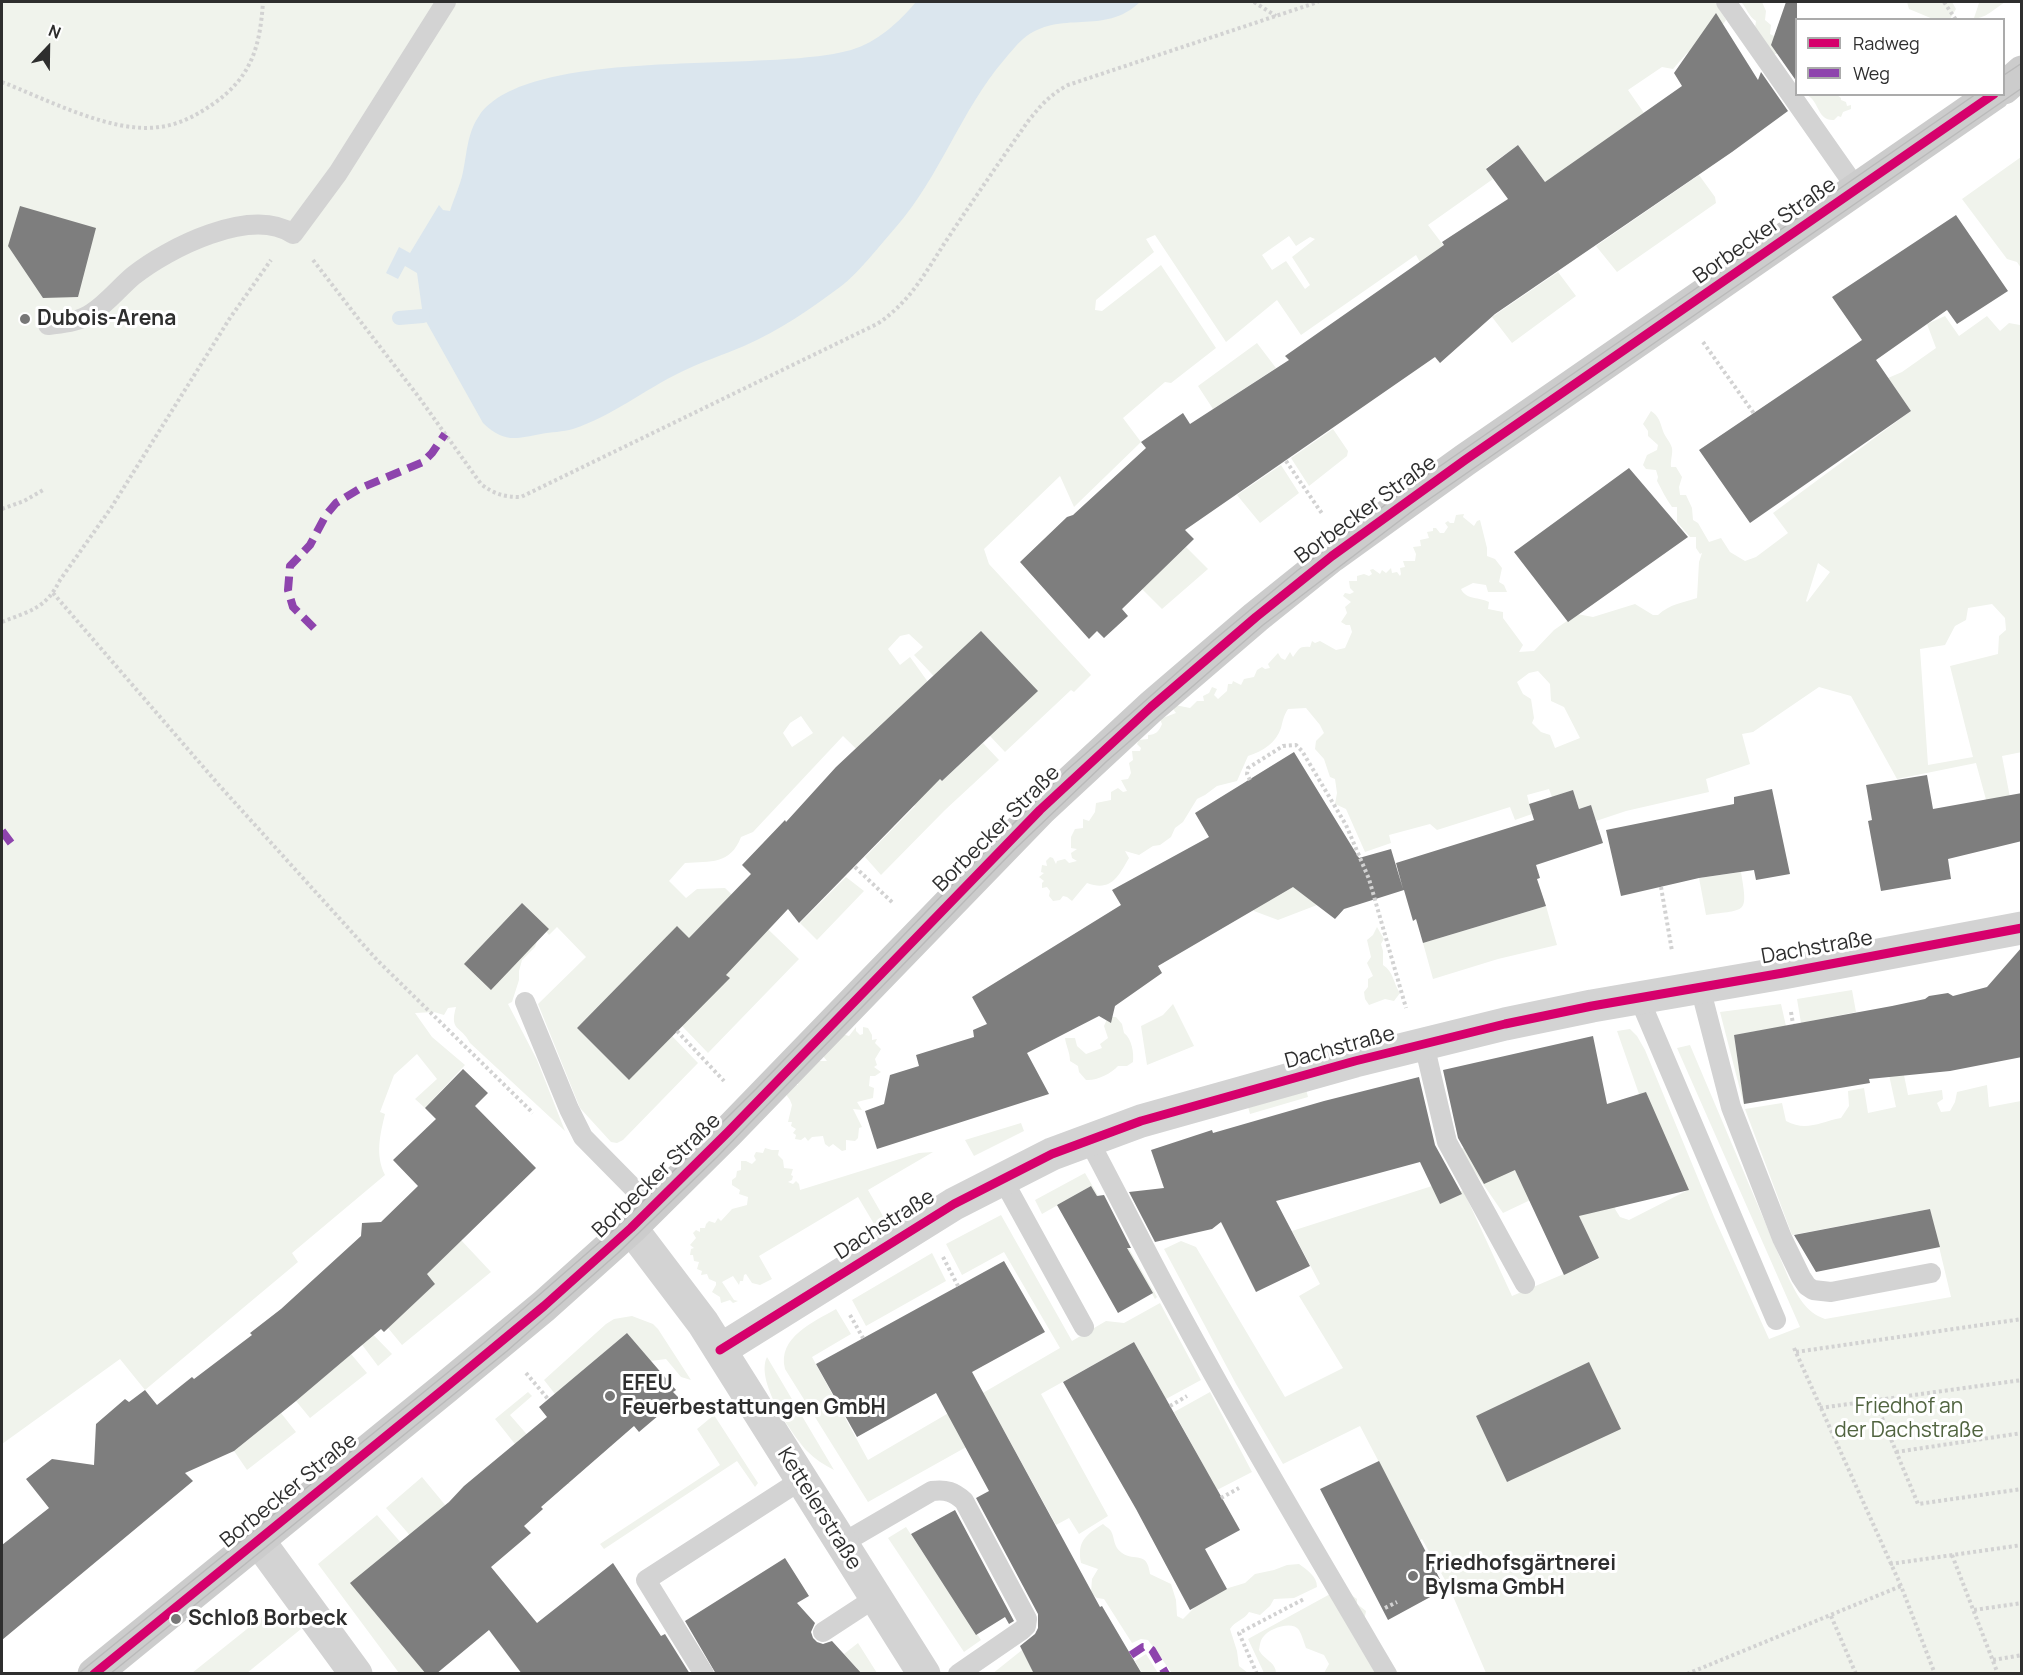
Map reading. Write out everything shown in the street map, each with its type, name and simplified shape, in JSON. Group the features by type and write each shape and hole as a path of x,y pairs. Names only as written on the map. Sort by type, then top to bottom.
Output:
{"street":[{"path":"2005,87 2022,72"},
{"path":"2005,88 2022,80"},
{"name":"Borbecker Straße","path":"94,1674 509,1335 641,1217 751,1108 1032,817 1150,707 1264,611 1344,547 1465,460 1991,96"},
{"name":"Dachstraße","path":"720,1350 925,1221 1002,1178 1088,1139 1194,1105 1505,1024 2022,928"},
{"name":"Kettelerstraße","path":"641,1217 662,1267 720,1350 924,1674"},
{"path":"258,1540 356,1674"}],"lane":[{"path":"48,325 91,315 143,269 201,238 250,225 284,228 293,234 338,173 446,2"},
{"path":"1726,2 1857,189"},
{"path":"1689,989 1731,1107 1782,1238 1807,1286 1814,1290 1831,1292 1931,1273"},
{"path":"1639,998 1776,1320"},
{"path":"525,1002 569,1109 583,1137 641,1217"},
{"path":"1421,1045 1447,1142 1525,1284"},
{"path":"1088,1139 1173,1301 1289,1507 1334,1583 1371,1634 1387,1674"},
{"path":"1002,1178 1084,1327"},
{"path":"704,1674 646,1580 801,1480"},
{"path":"841,1544 932,1491 951,1492 963,1501 1027,1619 1026,1626 1022,1630 957,1674"},
{"path":"823,1632 875,1598"}],"path":[{"path":"2,82 85,115 120,125 140,128 160,127 184,121 221,99 238,82 250,65 261,32 263,2"},
{"path":"1254,2 1276,16"},
{"path":"2,622 33,611 54,593 60,580 111,508 230,318 273,257 293,234 418,396 480,484 492,493 507,497 521,497 867,329 893,314 912,293 947,238 1029,120 1042,103 1057,91 1318,2"},
{"path":"1944,2 1955,18"},
{"path":"1682,310 1755,415"},
{"path":"1286,461 1344,547"},
{"path":"2,507 24,501 43,490"},
{"path":"54,593 218,784 378,961 541,1121"},
{"path":"1250,780 1247,774 1248,768 1283,746 1296,745 1302,751 1346,825 1369,879 1421,1045"},
{"path":"855,867 922,931"},
{"path":"1661,887 1689,989"},
{"path":"677,1031 751,1108"},
{"path":"1796,1352 2022,1319"},
{"path":"1776,1320 1796,1352 1901,1586 1935,1674"},
{"path":"1820,1408 2022,1380"},
{"path":"1875,1401 1918,1504 2022,1489"},
{"path":"1896,1452 2022,1434"},
{"path":"1890,1564 2022,1545"},
{"path":"1952,1555 1998,1674"},
{"path":"1257,1674 1239,1633 1334,1583"},
{"path":"1687,1674 1901,1586"},
{"path":"1974,1611 2022,1603"},
{"path":"1831,1616 1856,1674"},
{"path":"1993,1660 2022,1655"}],"green space":[{"path":"2,2 1715,2 1726,20 1718,31 1687,53 1673,69 1662,67 1628,90 1644,113 1546,183 1518,145 1486,168 1493,179 1428,225 1450,254 1425,271 1416,255 1301,335 1277,300 1226,342 1155,235 1146,239 1154,252 1096,300 1095,310 1102,311 1161,265 1216,348 1171,383 1165,382 1123,418 1141,442 1074,507 1060,476 984,549 989,564 1091,675 1074,692 1071,690 1005,752 914,655 923,647 909,634 900,636 888,649 900,665 910,657 928,682 886,722 942,781 983,743 999,760 945,810 881,875 865,857 915,806 843,736 753,832 741,837 731,853 719,860 685,863 669,881 686,898 697,889 725,888 799,959 708,1053 682,1026 729,978 677,927 577,1028 628,1079 672,1036 698,1063 623,1140 617,1143 611,1142 580,1108 538,1004 586,957 557,927 549,935 533,917 537,941 535,947 522,960 512,1002 508,1004 537,1060 565,1131 470,1043 455,1025 456,1007 448,1008 444,1015 434,1012 415,1013 432,1037 465,1065 425,1108 415,1099 437,1079 417,1054 394,1075 380,1112 385,1114 379,1152 385,1175 292,1253 298,1262 145,1390 120,1359 2,1444","holes":["1289,236 1296,246 1310,237 1315,239 1292,257 1310,285 1305,289 1286,261 1272,270 1262,255","801,716 813,733 792,747 783,733 790,723"]},
{"path":"1741,2 1762,2 1766,11 1765,20 1771,25 1770,34 1776,37 1778,54 1773,54 1755,28 1756,21"},
{"path":"1907,2 1952,2 1956,9 1951,18 1931,18 1909,9"},
{"path":"2005,2 1985,16 1974,18 1979,3"},
{"path":"1808,96 1838,96 1846,102 1847,106 1851,105 1851,109 1843,112 1841,117 1828,120 1824,118"},
{"path":"2021,157 2021,268 2017,262 2007,259 1962,199"},
{"path":"1699,175 1715,197 1716,203 1617,272 1596,246"},
{"path":"1558,272 1576,296 1512,343 1492,317"},
{"path":"1945,316 1959,336 1987,316 2000,331 2009,323 2020,325 2021,319 2022,752 2002,756 2013,813 1991,818 1976,763 1897,779 1851,696 1819,687 1753,732 1742,734 1750,764 1706,779 1709,792 1626,811 1596,821 1591,805 1579,809 1573,790 1552,797 1549,789 1527,795 1532,814 1515,820 1510,807 1437,830 1430,824 1389,835 1391,843 1365,852 1346,809 1335,804 1337,793 1335,779 1330,777 1324,759 1315,749 1316,741 1324,733 1320,725 1306,708 1288,709 1276,738 1264,749 1248,756 1237,781 1217,786 1197,799 1171,837 1160,845 1153,846 1139,855 1125,851 1129,858 1113,881 1102,886 1087,883 1072,901 1063,896 1060,900 1053,901 1047,887 1042,888 1044,881 1039,877 1044,873 1041,872 1042,865 1047,866 1046,861 1050,857 1056,864 1057,861 1065,859 1069,863 1077,861 1072,858 1071,853 1077,849 1071,848 1071,837 1075,829 1083,828 1083,819 1089,821 1095,812 1096,803 1111,800 1111,792 1118,788 1123,792 1127,791 1121,780 1128,779 1131,773 1129,763 1133,760 1132,751 1140,751 1141,748 1137,744 1139,740 1148,739 1148,735 1158,731 1162,724 1160,719 1176,713 1173,709 1175,705 1190,708 1197,701 1204,701 1203,696 1209,693 1212,687 1217,689 1214,695 1218,699 1227,691 1228,684 1232,684 1233,681 1241,685 1244,679 1254,677 1257,670 1262,667 1270,668 1268,664 1278,653 1285,660 1290,652 1293,657 1300,649 1310,647 1312,641 1315,643 1320,641 1336,650 1345,648 1352,632 1350,625 1341,622 1347,613 1345,607 1351,602 1343,596 1345,593 1354,592 1350,588 1349,581 1357,581 1357,576 1364,574 1369,576 1372,574 1370,570 1373,569 1380,574 1382,570 1386,573 1391,568 1392,573 1397,572 1400,576 1400,568 1405,567 1403,561 1415,561 1416,554 1413,547 1421,546 1420,540 1429,538 1427,532 1433,531 1433,528 1444,533 1448,527 1445,523 1448,521 1454,523 1456,515 1464,514 1463,517 1474,526 1480,520 1487,556 1495,559 1502,568 1499,582 1504,585 1507,592 1488,592 1486,585 1473,583 1461,589 1470,597 1489,602 1488,609 1503,612 1503,618 1523,645 1519,652 1534,651 1554,630 1577,614 1593,617 1635,604 1653,615 1658,615 1672,606 1697,598 1699,562 1702,553 1700,554 1696,548 1696,537 1690,537 1677,522 1677,507 1672,507 1666,498 1657,481 1656,470 1646,469 1643,465 1647,455 1657,450 1658,445 1648,436 1648,431 1643,424 1651,411 1658,417 1671,446 1671,467 1676,467 1682,477 1679,487 1680,495 1686,495 1692,508 1693,520 1698,523 1709,542 1721,538 1730,552 1745,561 1756,557 1788,533 1773,513 1911,411 1888,378 1902,372 1936,348 1927,324","holes":["1818,563 1830,572 1807,602 1806,601","1992,604 2005,618 2006,630 1999,636 1998,654 1950,666 1973,757 1928,765 1920,649 1945,645 1955,626 1966,620 1968,608","1538,671 1550,684 1551,701 1564,707 1580,738 1555,748 1550,735 1541,732 1532,723 1534,718 1531,699 1523,694 1517,682 1529,673"]},
{"path":"1257,343 1276,368 1213,409 1198,386"},
{"path":"1333,429 1348,451 1347,456 1309,486 1291,458"},
{"path":"1281,465 1299,493 1260,523 1237,495"},
{"path":"1186,547 1208,569 1162,609 1142,589"},
{"path":"1741,872 1744,896 1742,907 1730,912 1706,915 1699,878"},
{"path":"846,877 864,891 817,940 800,923"},
{"path":"1336,881 1317,905 1278,920 1254,911 1242,892"},
{"path":"1546,906 1557,945 1498,959 1433,979 1423,943"},
{"path":"1377,927 1384,939 1381,944 1383,965 1391,974 1400,993 1394,1001 1385,999 1369,1005 1364,992 1368,987 1368,979 1373,976 1367,963 1371,957 1367,940"},
{"path":"1852,990 1856,1012 1801,1023 1797,999"},
{"path":"1173,1004 1194,1046 1147,1065 1141,1026 1163,1015"},
{"path":"1781,1004 1786,1026 1734,1035 1745,1109 1720,1012"},
{"path":"1108,1017 1116,1017 1122,1024 1124,1033 1132,1046 1133,1062 1127,1066 1118,1066 1099,1078 1086,1080 1079,1072 1078,1066 1070,1061 1065,1038 1075,1038 1077,1046 1086,1054 1102,1048 1100,1044 1108,1038 1104,1026"},
{"path":"856,1027 860,1035 863,1034 863,1027 868,1028 872,1040 877,1039 875,1043 881,1049 875,1059 877,1065 874,1067 881,1072 870,1076 869,1086 874,1088 873,1098 857,1102 862,1110 853,1109 862,1127 859,1128 858,1138 855,1141 846,1140 846,1150 842,1151 833,1144 829,1147 825,1144 823,1136 812,1137 808,1141 805,1137 801,1140 795,1139 796,1135 793,1133 796,1129 791,1126 792,1122 788,1122 792,1105 785,1093 790,1085 798,1085 797,1082 818,1061 827,1061 823,1056 842,1034 849,1036"},
{"name":"Friedhof an der Dachstraße","path":"1630,1029 1645,1050 1714,1217 1769,1339 1800,1327 1677,1048 1690,1045 1789,1279 1807,1308 1825,1319 1951,1297 1930,1209 1792,1235 1745,1109 1782,1103 1786,1121 1800,1126 1813,1125 1841,1118 1849,1106 1848,1091 1864,1088 1868,1113 1896,1107 1889,1075 1899,1050 1908,1095 1942,1090 1943,1099 1937,1103 1941,1112 1950,1111 1957,1092 1987,1085 1989,1107 2021,1101 2021,1673 1486,1673 1449,1587 1422,1539 1420,1540 1360,1426 1283,1464 1236,1384 1164,1249 1181,1241 1196,1247 1285,1397 1343,1368 1299,1296 1320,1284 1292,1231 1432,1186 1440,1204 1463,1190 1512,1296 1599,1259 1564,1184 1503,1213 1459,1149 1489,1142 1617,1200 1615,1209 1620,1217 1629,1220 1688,1190 1639,1094 1617,1031"},
{"path":"1306,1089 1308,1097 1250,1114 1248,1107"},
{"path":"1021,1123 1024,1131 974,1156 965,1140"},
{"path":"765,1148 779,1150 778,1155 783,1160 784,1168 793,1169 792,1180 788,1182 793,1184 796,1181 800,1190 919,1153 933,1152 868,1190 887,1223 877,1229 858,1197 759,1256 772,1279 760,1285 752,1283 746,1274 739,1285 733,1276 722,1282 734,1300 738,1301 733,1303 730,1300 721,1303 720,1297 712,1292 716,1282 709,1279 707,1274 701,1275 702,1271 697,1269 699,1262 694,1261 693,1255 690,1255 691,1249 694,1248 690,1245 696,1238 693,1233 696,1230 700,1232 700,1228 705,1228 709,1221 715,1223 718,1218 721,1221 732,1209 747,1205 748,1197 739,1194 740,1190 732,1185 732,1180 736,1177 737,1171 741,1170 741,1161 752,1164 756,1160 754,1156 756,1152 763,1153"},
{"path":"1085,1173 1157,1297 1155,1299 1091,1186 1042,1214 1035,1200"},
{"path":"1001,1215 1072,1341 1106,1321 1124,1323 1160,1303 1201,1380 1166,1399 1134,1342 1041,1394 1108,1516 1079,1534 1069,1518 1056,1525 1002,1427 868,1502 785,1369 786,1348 792,1339 808,1325 836,1309 851,1334 812,1357 868,1460 1060,1348 1004,1252 962,1275 946,1244"},
{"path":"461,1240 491,1272 402,1345 388,1328 435,1284 427,1274"},
{"path":"932,1253 946,1281 866,1326 852,1300"},
{"path":"321,1290 358,1319 392,1354 378,1366"},
{"path":"632,1316 653,1324 658,1329 691,1380 681,1377 666,1359 651,1361 627,1333 555,1394 544,1380 606,1324 614,1319"},
{"path":"351,1354 367,1373 310,1418 296,1401"},
{"path":"767,1357 834,1470 807,1451 784,1420 770,1393 766,1379"},
{"path":"528,1392 532,1396 510,1415 570,1484 560,1483 539,1470 495,1419"},
{"path":"1210,1392 1252,1472 1217,1490 1174,1412"},
{"path":"281,1413 296,1432 247,1470 234,1451"},
{"path":"714,1415 758,1483 755,1487 737,1461 604,1549 600,1544 720,1465 697,1429"},
{"path":"422,1477 484,1552 457,1596 386,1508"},
{"path":"377,1515 402,1544 433,1673 399,1673 318,1564"},
{"path":"1103,1524 1111,1531 1119,1551 1127,1556 1143,1559 1150,1574 1171,1584 1176,1600 1177,1616 1183,1619 1199,1603 1211,1599 1215,1592 1245,1583 1255,1574 1287,1565 1299,1564 1313,1576 1317,1587 1294,1598 1274,1599 1260,1615 1249,1612 1232,1626 1230,1629 1239,1666 1248,1673 1172,1673 1148,1640 1141,1639 1132,1643 1104,1599 1097,1598 1091,1593 1092,1579 1098,1569 1081,1563 1081,1544 1091,1532"},
{"path":"906,1527 981,1640 964,1652 888,1538"},
{"path":"1332,1593 1350,1594 1357,1599 1357,1604 1366,1611 1364,1621 1398,1673 1324,1673 1329,1664 1324,1655 1306,1648 1299,1630 1296,1627 1286,1626 1267,1633 1262,1639 1259,1650 1274,1666 1276,1673 1264,1673 1248,1639"},
{"path":"274,1610 286,1614 301,1629 247,1673 192,1673 267,1613"},
{"path":"858,1643 877,1673 852,1673 857,1668 844,1654"},
{"path":"1022,1650 1034,1673 992,1674"},
{"path":"1146,1654 1158,1673 1142,1673 1135,1661"}],"shaded area":[{"path":"916,2 1140,2 1112,18 1052,25 1037,30 1020,41 975,100 912,208 862,267 847,281 794,319 770,334 681,372 615,410 573,429 510,438 497,434 483,423 423,316 417,273 405,266 398,279 386,273 399,247 410,253 439,205 443,210 450,211 462,177 470,136 479,116 506,93 546,79 596,70 813,57 851,50 887,31"}],"building":[{"path":"1786,2 1797,2 1795,79 1771,45"},
{"path":"1716,13 1758,80 1761,72 1788,111 1732,152 1495,314 1440,363 1435,357 1185,530 1194,539 1122,609 1128,616 1104,638 1097,631 1089,639 1020,562 1067,517 1073,515 1146,448 1141,442 1183,413 1190,424 1289,360 1285,356 1444,245 1442,242 1508,199 1486,169 1518,145 1545,182 1682,86 1674,73"},
{"path":"20,206 96,228 78,297 43,298 8,246"},
{"path":"1956,215 2008,291 1957,324 1947,310 1876,360 1911,411 1750,523 1699,450 1862,340 1832,297"},
{"path":"1629,468 1688,537 1568,622 1514,552"},
{"path":"981,631 1038,691 942,781 940,779 799,923 788,909 726,975 730,978 629,1080 577,1028 677,926 689,938 751,874 742,865 785,820 786,822 836,767"},
{"path":"1294,752 1359,858 1391,849 1403,889 1396,863 1534,820 1529,804 1573,790 1579,809 1591,805 1603,843 1536,865 1540,878 1537,879 1546,906 1423,943 1416,919 1413,921 1404,890 1344,909 1335,919 1293,887 1158,966 1162,973 1115,1006 1111,1023 1099,1016 1027,1053 1049,1094 877,1149 865,1111 884,1104 890,1075 919,1066 916,1055 974,1037 973,1030 987,1024 972,997 1121,905 1112,890 1209,837 1195,813"},
{"path":"1927,775 1933,809 2022,793 2022,841 1948,859 1951,879 1881,891 1868,821 1872,820 1866,785"},
{"path":"1772,789 1790,874 1756,880 1754,870 1699,878 1621,896 1606,830 1734,804 1734,797"},
{"path":"522,903 549,929 491,990 464,964"},
{"path":"2022,947 2022,1057 1950,1071 1869,1079 1870,1083 1744,1104 1734,1035 1892,1006 1925,999 1929,996 1948,993 1953,996 1987,987"},
{"path":"1593,1036 1607,1104 1646,1092 1689,1190 1579,1216 1599,1258 1564,1275 1515,1170 1484,1184 1458,1138 1443,1070"},
{"path":"463,1069 488,1093 475,1106 536,1168 427,1274 435,1284 384,1332 381,1329 234,1451 185,1473 193,1481 2,1640 2,1545 49,1508 26,1479 52,1459 94,1465 96,1424 125,1399 129,1402 145,1390 157,1405 252,1335 250,1333 281,1309 361,1236 362,1223 381,1222 418,1186 393,1160 436,1119 425,1108"},
{"path":"1419,1077 1435,1145 1462,1194 1440,1204 1420,1162 1276,1201 1310,1266 1256,1292 1221,1222 1212,1229 1155,1242 1129,1192 1164,1188 1151,1150 1212,1130 1213,1133"},
{"path":"1091,1186 1097,1196 1104,1195 1131,1248 1127,1248 1153,1293 1118,1313 1057,1205"},
{"path":"1930,1209 1940,1247 1816,1272 1794,1235"},
{"path":"1004,1261 1045,1332 972,1372 1100,1607 1102,1606 1142,1674 1034,1674 1020,1646 1035,1634 1038,1628 1038,1614 976,1498 989,1491 936,1393 857,1437 816,1364"},
{"path":"627,1333 676,1390 673,1392 679,1398 639,1432 634,1426 541,1507 543,1509 524,1526 531,1533 491,1567 537,1623 613,1563 661,1636 665,1634 690,1674 522,1674 489,1630 436,1674 426,1674 350,1583 449,1502 464,1486 547,1417 539,1407"},
{"path":"1134,1342 1240,1530 1205,1549 1227,1589 1190,1610 1136,1509 1063,1382"},
{"path":"1589,1362 1621,1429 1507,1482 1476,1416"},
{"path":"1379,1461 1445,1589 1388,1620 1320,1489"},
{"path":"955,1510 1014,1621 1009,1624 1005,1617 976,1635 911,1534"},
{"path":"785,1558 809,1596 797,1603 815,1623 811,1632 813,1638 823,1644 832,1641 862,1674 716,1674 685,1621"}],"waterway":[{"path":"399,318 423,316"}],"tram line":[{"path":"2005,74 2022,63"},
{"path":"110,1674 507,1351 618,1253 717,1157 1014,850 1107,761 1263,625 1415,509 2022,88"},
{"path":"78,1674 484,1343 616,1228 756,1089 950,887 1066,771 1214,640 1298,570 1397,496 1973,96"}],"marked path":[{"path":"314,628 293,607 288,590 290,566 310,545 326,515 336,503 361,488 423,462 445,434"},
{"path":"2,831 14,847"},
{"path":"1131,1655 1143,1647 1148,1647 1166,1674"}],"cycle path":[{"path":"94,1674 544,1306 631,1228 728,1132 1040,810 1151,707 1256,617 1332,556 1465,460 1991,96"},
{"path":"720,1350 954,1204 1052,1154 1141,1121 1355,1061 1505,1024 1592,1006 2022,928"}],"place":[{"name":"Dubois-Arena","path":"25,319"},
{"name":"EFEU Feuerbestattungen GmbH","path":"610,1396"},
{"name":"Friedhofsgärtnerei Bylsma GmbH","path":"1413,1576"},
{"name":"Schloß Borbeck","path":"176,1619"}]}
